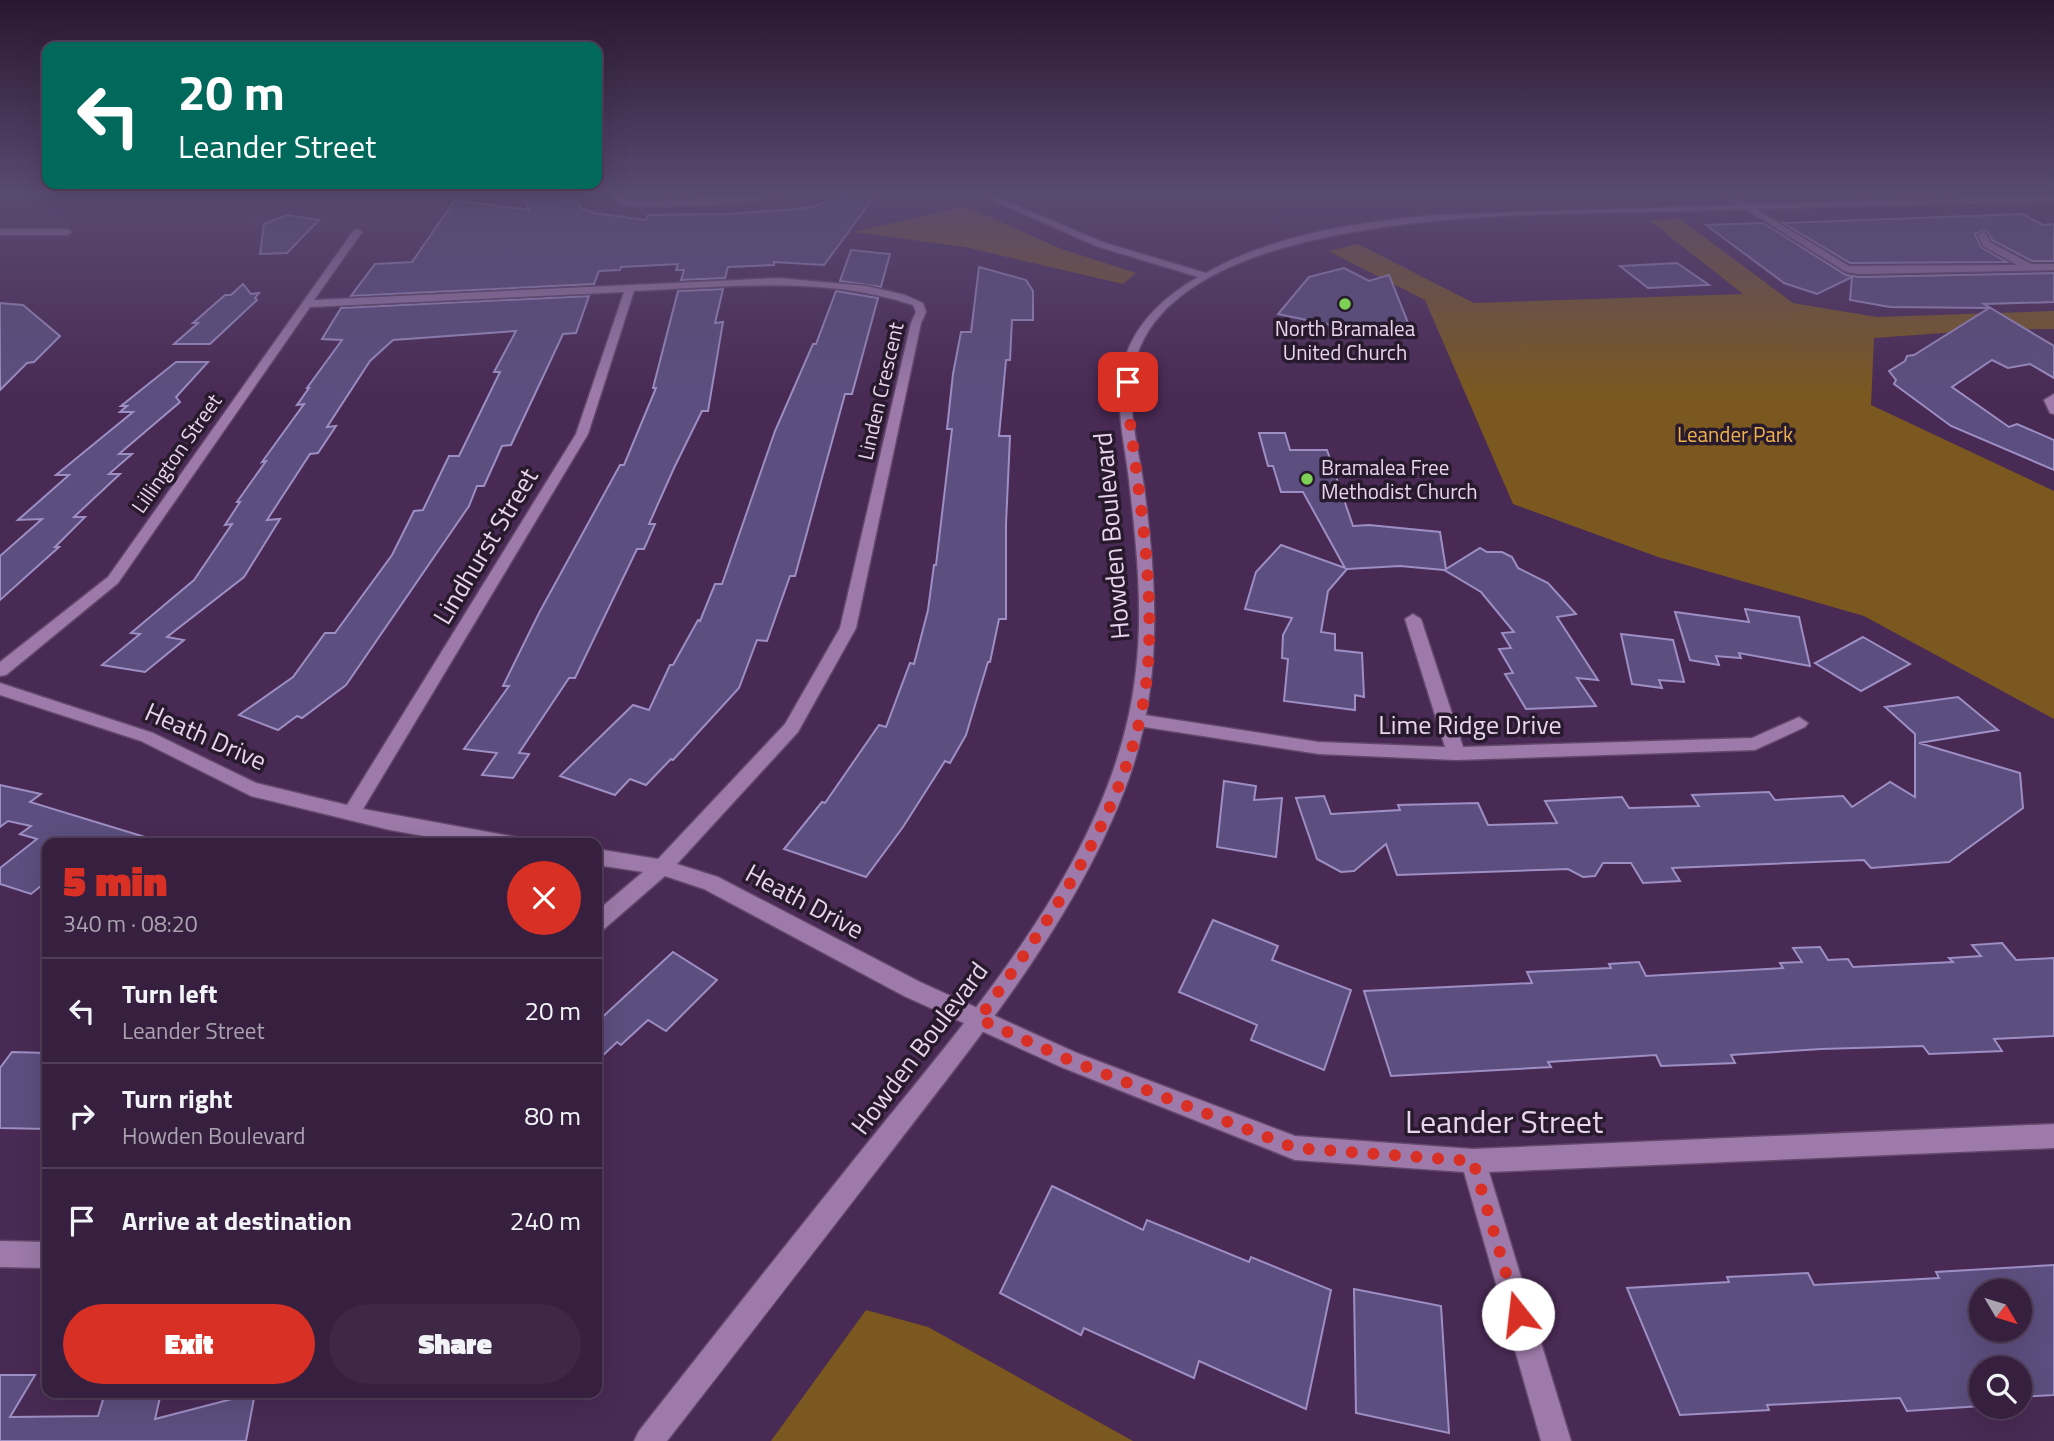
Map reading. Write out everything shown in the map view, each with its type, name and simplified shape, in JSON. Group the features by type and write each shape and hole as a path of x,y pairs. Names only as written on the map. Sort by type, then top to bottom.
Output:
{"street":[{"name":"Lillington Street","path":"0,671 113,580 337,260"},
{"path":"1153,260 1208,277"},
{"name":"Howden Boulevard","path":"649,1441 979,1019 1046,925 1088,852 1120,779 1138,720 1147,677 1149,622 1146,572 1127,396 1133,349 1153,319 1182,290 1249,260"},
{"path":"1832,260 1846,269 1859,271 2054,267"},
{"path":"2016,260 2030,268"},
{"name":"Linden Crescent","path":"306,304 779,281 897,295 918,303 921,312 916,323 848,628 792,728 662,867"},
{"name":"Lindhurst Street","path":"351,814 582,434 630,289"},
{"path":"2054,398 2050,400 2054,410"},
{"path":"1413,619 1456,754"},
{"name":"Heath Drive","path":"0,689 147,737 251,789 351,814 483,838"},
{"name":"Lime Ridge Drive","path":"1138,720 1320,748 1456,754 1755,744 1799,723"},
{"name":"Heath Drive","path":"602,858 662,867 710,883 912,989 979,1019"},
{"path":"602,919 662,867"},
{"name":"Leander Street","path":"979,1019 1069,1060 1295,1148 1473,1161 2054,1136"},
{"path":"1473,1161 1556,1441"},
{"path":"0,1254 42,1255"}],"green space":[{"path":"1022,260 1097,260 1136,273 1123,284"},
{"name":"Leander Park","path":"1346,260 1390,260 1474,303 1743,294 1700,260 1735,260 1793,303 1877,317 2054,311 2054,329 1998,329 1874,338 1871,405 2054,491 2054,719 1864,616 1658,557 1513,504 1425,300"},
{"path":"866,1310 928,1327 1133,1441 771,1441"}],"building":[{"path":"827,260 824,265 774,262 774,265 728,267 725,278 681,280 684,270 676,270 678,264 599,271 594,284 351,296 375,264"},
{"path":"847,260 888,260 881,287 840,281"},
{"path":"1753,260 1822,260 1846,275 1859,277 2054,273 2054,302 1984,304 2054,346 2054,378 2030,364 2008,368 1992,360 1952,387 2009,427 2017,424 2054,440 2054,470 1951,426 1894,384 1896,380 1889,371 1905,361 1907,356 1914,355 1989,308 1890,307 1850,300 1852,277 1817,294 1784,283"},
{"path":"1845,260 2007,262 1850,263"},
{"path":"1677,263 1709,285 1648,288 1620,266"},
{"path":"979,267 1026,280 1033,291 1033,320 1012,320 1010,360 1006,360 999,436 1010,436 1006,619 999,619 990,662 966,735 950,763 945,761 903,827 866,877 784,849 822,802 825,803 879,725 886,727 910,663 914,664 936,565 952,429 947,429 953,374 961,332 971,332"},
{"name":"North Bramalea United Church","path":"1344,268 1369,281 1389,275 1412,333 1382,332 1384,336 1278,314 1309,277"},
{"path":"243,284 251,294 259,293 255,298 257,300 210,344 174,344 225,295 231,295"},
{"path":"723,289 715,323 723,322 708,411 702,411 674,468 649,524 655,524 644,549 637,549 575,678 569,678 519,753 529,754 513,778 482,775 497,753 464,749 509,686 503,686 539,613 620,465 624,465 656,388 653,388 678,291"},
{"path":"836,291 878,298 852,394 845,394 795,576 790,576 767,641 757,640 739,688 673,760 646,785 630,779 615,795 560,776 633,705 649,710 670,665 673,665 698,620 700,621 715,584 722,584 775,431 813,344 816,344"},
{"path":"589,296 576,333 563,334 511,445 502,446 484,486 477,486 469,506 346,685 302,718 297,716 278,730 239,715 293,677 325,633 335,633 392,555 414,511 423,510 449,456 459,456 500,372 494,372 516,331 393,340 370,361 327,427 336,426 318,453 310,454 267,520 280,519 244,577 167,637 184,640 145,672 102,665 140,634 131,633 194,580 232,524 225,525 240,502 237,502 266,461 262,462 304,404 297,405 307,388 342,340 322,339 341,308"},
{"path":"0,303 23,305 60,336 0,390"},
{"path":"176,362 208,362 176,397 180,402 119,454 132,454 109,474 120,474 74,517 85,517 55,547 59,547 0,600 0,556 42,519 18,520 69,475 56,475 133,412 120,412 127,406 121,406"},
{"path":"1259,433 1285,433 1290,450 1327,450 1353,526 1440,532 1446,569 1480,548 1487,552 1502,552 1512,557 1518,568 1548,583 1576,614 1557,617 1598,680 1577,678 1596,706 1526,709 1505,674 1513,673 1499,649 1511,648 1502,633 1514,632 1481,592 1444,570 1400,566 1347,569 1328,591 1321,632 1335,634 1335,650 1362,653 1364,697 1355,695 1355,710 1284,701 1288,659 1282,658 1283,635 1292,618 1245,609 1256,572 1281,545 1345,568 1303,492 1281,492 1273,466 1268,466"},
{"path":"1745,609 1799,617 1810,666 1739,653 1741,658 1716,656 1719,665 1690,660 1675,612 1749,622"},
{"path":"1621,634 1673,640 1684,682 1659,680 1662,688 1632,684"},
{"path":"1863,637 1910,664 1861,691 1815,663"},
{"path":"1958,697 1998,730 1919,743 2020,773 2023,808 1949,862 1871,868 1864,860 1672,868 1680,881 1643,883 1631,863 1603,863 1595,876 1583,877 1568,869 1397,875 1386,844 1354,871 1341,872 1317,859 1296,798 1324,796 1331,814 1400,810 1398,805 1478,803 1488,825 1557,823 1545,801 1622,797 1629,808 1699,806 1692,795 1769,792 1775,800 1843,796 1852,807 1890,782 1915,797 1915,734 1885,707"},
{"path":"1224,781 1256,786 1254,800 1282,798 1276,857 1217,847"},
{"path":"0,785 41,794 30,802 145,837 42,838 42,885 31,894 0,884 0,868 37,839 20,834 31,826 8,821 0,827"},
{"path":"1213,920 1278,946 1272,960 1351,990 1324,1070 1251,1040 1257,1025 1179,992"},
{"path":"2002,943 2016,960 2054,958 2054,1036 1994,1039 2002,1051 1929,1054 1923,1046 1821,1049 1731,1055 1735,1063 1661,1066 1656,1055 1548,1062 1551,1067 1391,1076 1364,991 1532,983 1527,972 1611,968 1609,964 1639,962 1646,976 1783,968 1780,963 1802,962 1793,948 1820,947 1828,960 1848,959 1853,967 1953,962 1949,958 1981,956 1972,945"},
{"path":"673,952 717,980 666,1031 648,1020 621,1045 617,1042 602,1056 602,1017"},
{"path":"12,1052 42,1053 42,1129 0,1128 0,1068"},
{"path":"1052,1186 1143,1230 1147,1220 1249,1262 1251,1257 1331,1290 1306,1409 1199,1361 1194,1378 1084,1328 1081,1335 1000,1293"},
{"path":"2054,1265 2054,1395 2032,1396 2032,1356 1969,1356 1969,1407 1907,1411 1900,1398 1767,1405 1769,1410 1680,1415 1627,1288 1729,1282 1727,1277 1808,1273 1814,1285 1939,1278 1936,1272"},
{"path":"1354,1289 1441,1306 1449,1433 1356,1413"},
{"path":"0,1375 35,1375 10,1417 98,1416 103,1398 160,1398 155,1419 236,1398 254,1398 246,1441 0,1441"}],"place":[{"name":"North Bramalea United Church","path":"1345,304"},
{"name":"Bramalea Free Methodist Church","path":"1307,479"}],"route":[{"path":"1128,382 1127,396 1149,622 1147,677 1138,720 1120,779 1088,852 1046,925 979,1019 1069,1060 1295,1148 1473,1161 1518,1314"}]}
